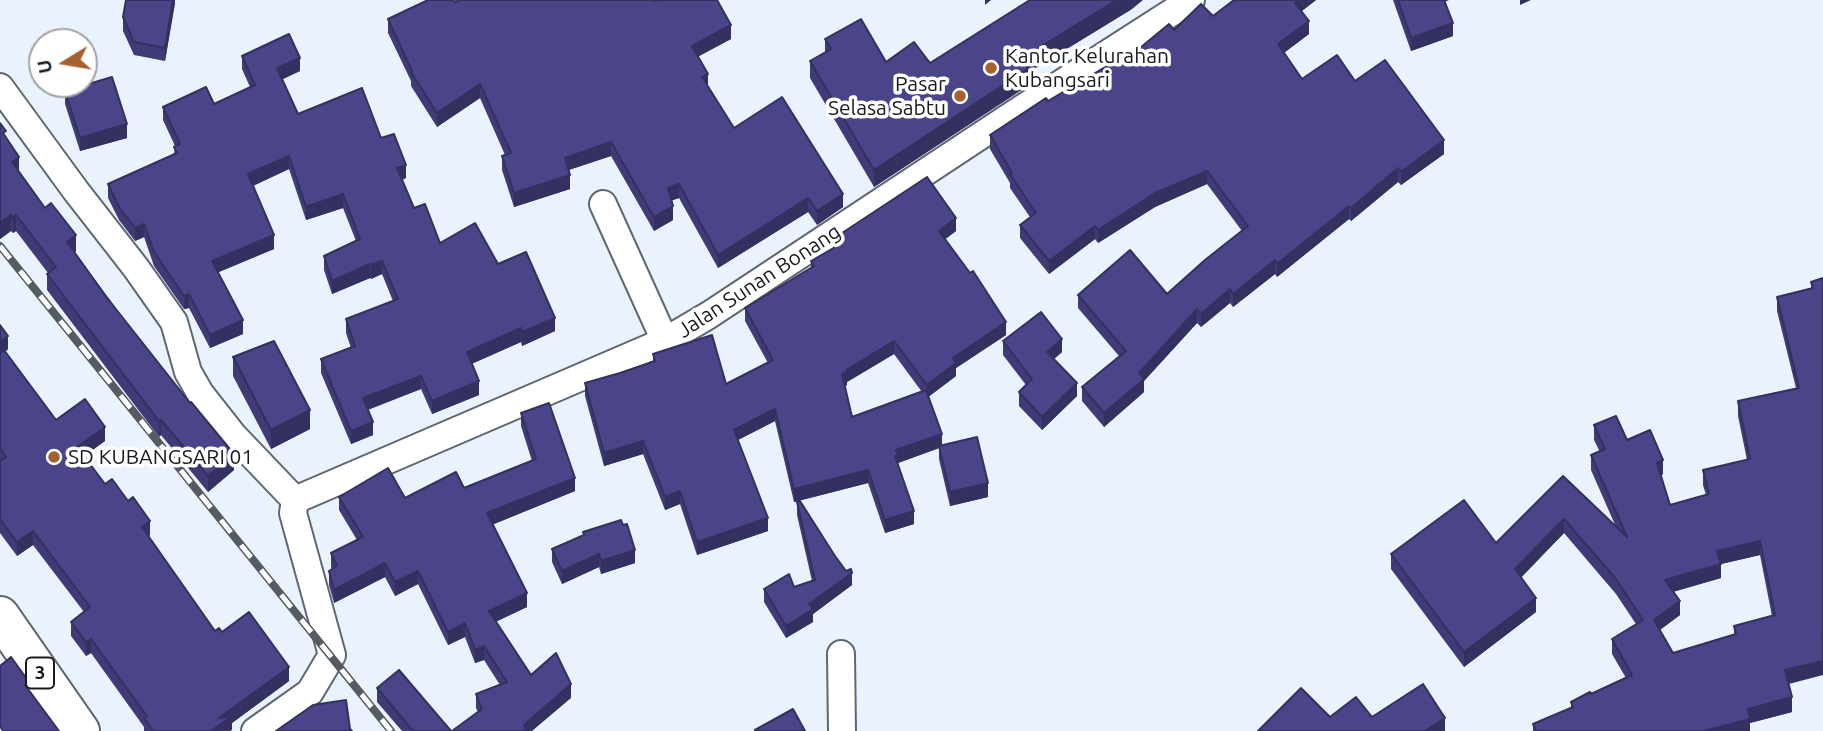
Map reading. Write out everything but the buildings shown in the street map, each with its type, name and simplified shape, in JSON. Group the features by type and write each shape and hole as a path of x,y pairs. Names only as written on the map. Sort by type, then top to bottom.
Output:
{"highway":[{"name":"3","path":"0,616 80,731"}],"street":[{"name":"Jalan Sunan Bonang","path":"295,500 665,341 709,315 1191,0"},
{"path":"0,87 174,322 188,372 200,393 233,435 295,500 293,513 332,655 310,692 256,731"},
{"path":"603,204 665,341"},
{"path":"841,654 842,731"}],"railway":[{"path":"0,246 391,731"}],"place":[{"name":"Kantor Kelurahan Kubangsari","path":"991,68"},
{"name":"Pasar Selasa Sabtu","path":"960,96"},
{"name":"SD KUBANGSARI 01","path":"54,457"}]}
